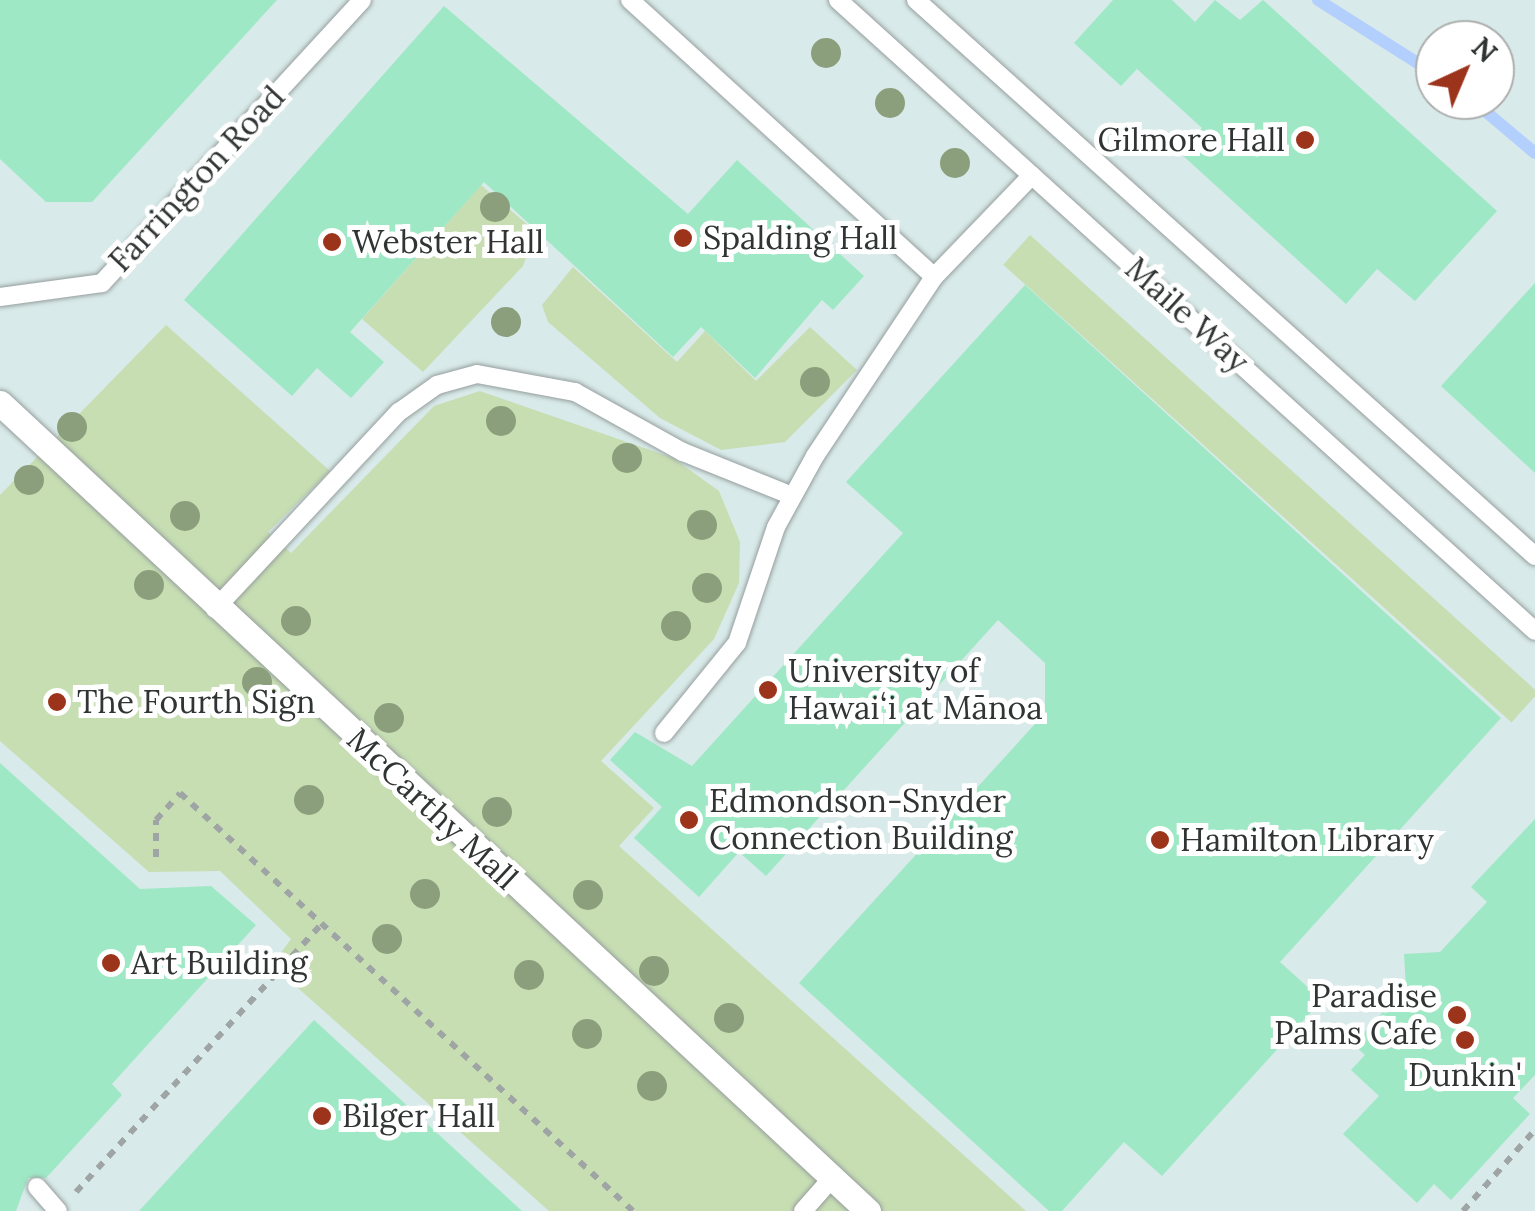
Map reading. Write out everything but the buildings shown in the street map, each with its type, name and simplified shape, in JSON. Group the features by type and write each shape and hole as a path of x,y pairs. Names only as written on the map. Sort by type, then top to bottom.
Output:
{"street":[{"name":"McCarthy Mall","path":"0,403 215,609 868,1211"}],"lane":[{"name":"Farrington Road","path":"0,297 102,283 362,0"},
{"path":"630,0 934,277"},
{"name":"Maile Way","path":"838,0 1535,631"},
{"name":"Maile Way","path":"916,0 1535,556"},
{"path":"664,733 738,642 790,495 934,277 1032,175"},
{"path":"215,609 400,412 437,385 477,374 575,392 683,452 790,495"},
{"path":"803,1211 832,1178"},
{"path":"38,1187 58,1211"}],"path":[{"path":"156,857 156,820 180,793 633,1211"},
{"path":"72,1197 322,924"},
{"path":"1463,1211 1535,1130"}],"shaded area":[{"name":"University of Hawaiʻi at Mānoa","path":"0,0 1535,0 1535,1211 0,1211"}],"green space":[{"path":"481,185 529,226 531,244 523,266 423,372 362,319"},
{"path":"1030,235 1535,690 1535,696 1512,722 1003,265"},
{"path":"573,267 677,362 705,331 756,381 810,327 857,370 785,442 721,450 660,418 548,322 542,305"},
{"path":"166,325 330,471 268,532 291,553 434,406 480,391 673,458 719,491 740,542 739,583 714,639 601,761 654,808 619,846 1026,1211 549,1211 272,965 291,939 220,871 149,872 0,741 0,495"}],"waterway":[{"path":"1318,0 1415,61"},
{"path":"1496,120 1535,153"}],"place":[{"name":"Gilmore Hall","path":"1305,140"},
{"name":"Spalding Hall","path":"683,238"},
{"name":"Webster Hall","path":"332,242"},
{"name":"University of Hawaiʻi at Mānoa","path":"768,690"},
{"name":"The Fourth Sign","path":"57,702"},
{"name":"Edmondson-Snyder Connection Building","path":"689,820"},
{"name":"Hamilton Library","path":"1160,840"},
{"name":"Art Building","path":"111,963"},
{"name":"Paradise Palms Cafe","path":"1457,1015"},
{"name":"Dunkin'","path":"1465,1040"},
{"name":"Bilger Hall","path":"322,1116"}]}
